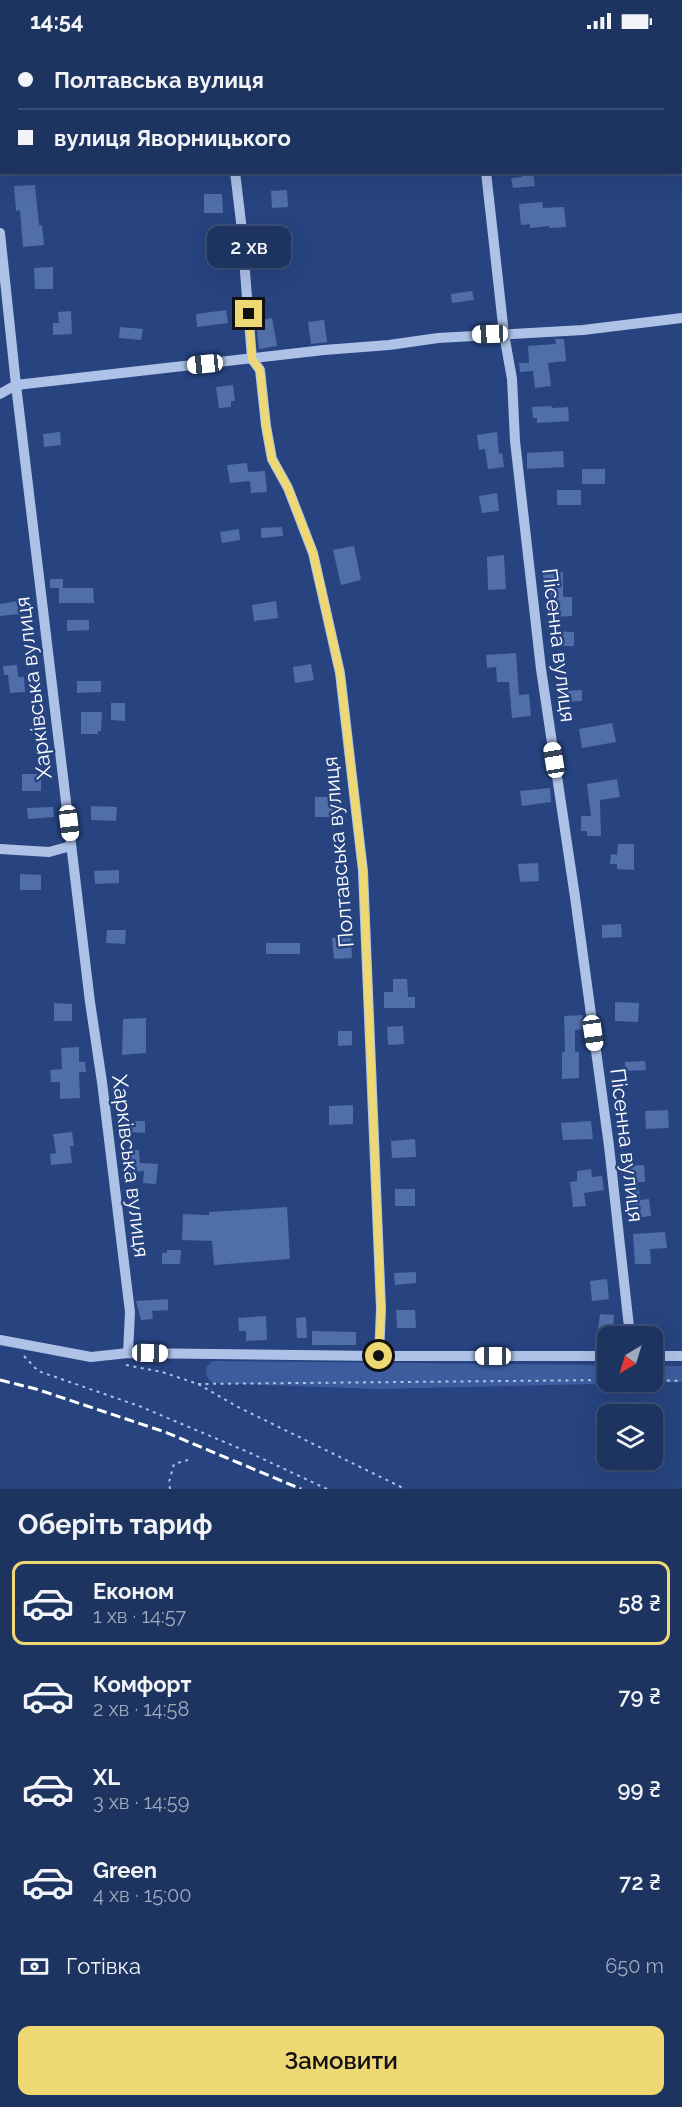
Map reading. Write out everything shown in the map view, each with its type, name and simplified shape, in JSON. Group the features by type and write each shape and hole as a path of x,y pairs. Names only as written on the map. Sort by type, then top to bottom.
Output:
{"street":[{"name":"Полтавська вулиця","path":"235,174 252,359 260,370 272,459 288,488 313,553 340,673 363,871 381,1309 379,1356"},
{"name":"Пісенна вулиця","path":"486,174 504,334 512,379 515,441 541,669 575,897 629,1326"},
{"name":"Харківська вулиця","path":"0,233 71,846 130,1312 128,1353"},
{"path":"0,394 16,385 438,338 583,330 682,318"},
{"path":"0,849 50,852 71,846"},
{"path":"0,1340 91,1357 128,1353 597,1356"},
{"path":"663,1356 682,1356"}],"path":[{"path":"14,1342 38,1371 139,1406 248,1452 327,1489"},
{"path":"122,1364 162,1372 198,1384 236,1406 405,1489"},
{"path":"198,1384 597,1380"},
{"path":"663,1381 682,1382"},
{"path":"170,1489 169,1482 174,1464 188,1460"}],"shaded area":[{"path":"212,1361 597,1365 597,1384 378,1389 212,1383 207,1377 206,1368"},
{"path":"663,1366 682,1366 682,1382 663,1382"}],"building":[{"path":"521,174 533,174 535,186 513,188 511,178 522,177"},
{"path":"35,185 39,225 42,225 44,245 23,247 20,210 16,211 14,186"},
{"path":"287,190 288,207 272,208 271,191"},
{"path":"204,194 222,194 223,213 204,213"},
{"path":"542,202 543,208 564,207 566,227 530,228 530,224 521,225 519,204"},
{"path":"53,267 53,289 35,289 34,268"},
{"path":"472,291 474,300 452,303 451,294"},
{"path":"226,310 228,323 197,327 196,314"},
{"path":"71,311 72,334 53,335 53,323 59,323 58,312"},
{"path":"272,318 277,346 259,349 256,321"},
{"path":"324,320 327,342 311,344 308,322"},
{"path":"120,327 143,329 141,340 119,338"},
{"path":"555,339 564,339 566,361 548,363 551,386 535,388 533,371 520,372 519,363 529,363 528,346 556,344"},
{"path":"233,385 235,401 231,401 231,407 219,408 216,387"},
{"path":"552,406 552,408 568,407 569,421 537,423 537,418 533,418 532,407"},
{"path":"60,432 61,445 44,447 43,434"},
{"path":"497,432 499,454 502,453 504,467 488,469 485,449 479,450 477,435"},
{"path":"563,451 564,467 527,469 527,453"},
{"path":"247,463 248,472 265,471 267,492 251,493 250,481 230,483 227,465"},
{"path":"582,469 605,469 605,484 582,484"},
{"path":"557,490 581,490 581,505 557,505"},
{"path":"497,493 499,511 482,513 479,496"},
{"path":"282,527 283,536 261,538 261,528"},
{"path":"239,529 240,540 222,543 220,532"},
{"path":"354,546 361,580 341,585 333,550"},
{"path":"504,555 506,589 488,590 487,557"},
{"path":"563,572 563,597 572,597 572,616 552,617 550,587 544,587 543,573"},
{"path":"50,579 63,579 63,588 93,588 94,603 59,603 59,588 50,588"},
{"path":"17,601 19,614 0,616 0,604"},
{"path":"276,601 278,618 254,621 252,605"},
{"path":"67,620 89,620 89,630 67,631"},
{"path":"555,631 574,632 574,646 554,646"},
{"path":"516,653 519,695 529,694 531,716 512,718 509,682 497,682 496,667 487,668 486,655"},
{"path":"311,664 314,680 295,683 293,667"},
{"path":"17,665 18,677 24,677 25,692 10,693 8,675 4,675 3,666"},
{"path":"77,681 101,681 101,692 77,693"},
{"path":"582,690 582,701 563,702 563,691"},
{"path":"111,703 125,703 125,721 111,720"},
{"path":"81,712 102,712 101,731 98,731 98,734 81,734"},
{"path":"612,723 616,742 582,748 579,729"},
{"path":"22,774 41,774 41,791 22,791"},
{"path":"617,779 620,797 600,800 601,836 587,836 587,831 581,831 581,816 591,816 587,784"},
{"path":"550,788 551,802 522,806 520,791"},
{"path":"315,797 336,797 337,817 315,817"},
{"path":"91,806 117,807 116,821 91,820"},
{"path":"53,807 54,817 28,819 27,808"},
{"path":"618,844 634,844 634,870 617,869 617,864 610,864 611,854 617,855"},
{"path":"538,863 539,881 520,882 518,864"},
{"path":"119,870 119,883 95,884 94,871"},
{"path":"20,874 41,875 41,890 20,890"},
{"path":"621,924 622,937 602,938 602,925"},
{"path":"107,930 126,930 125,944 106,943"},
{"path":"351,937 352,958 334,959 332,938"},
{"path":"266,943 300,943 300,954 266,954"},
{"path":"393,979 407,979 408,997 415,997 415,1008 384,1008 384,992 393,992"},
{"path":"615,1002 639,1003 638,1022 615,1021"},
{"path":"54,1003 72,1004 72,1021 54,1021"},
{"path":"583,1015 584,1029 575,1030 575,1052 579,1052 579,1078 562,1079 562,1052 565,1052 564,1016"},
{"path":"146,1018 146,1053 122,1055 123,1019"},
{"path":"403,1026 404,1044 388,1045 387,1027"},
{"path":"338,1031 352,1031 352,1045 338,1046"},
{"path":"79,1047 79,1062 85,1062 86,1072 79,1072 80,1098 60,1099 60,1082 51,1082 50,1070 62,1069 61,1048"},
{"path":"645,1061 646,1070 625,1071 625,1062"},
{"path":"353,1105 353,1124 329,1125 329,1106"},
{"path":"668,1110 669,1128 646,1129 645,1111"},
{"path":"127,1121 145,1121 145,1133 127,1132"},
{"path":"591,1121 593,1139 563,1140 561,1123"},
{"path":"72,1132 74,1146 70,1146 72,1163 51,1165 50,1154 56,1153 53,1134"},
{"path":"415,1139 416,1157 392,1158 391,1141"},
{"path":"139,1150 140,1163 158,1164 156,1184 143,1183 144,1171 125,1172 124,1151"},
{"path":"644,1165 645,1182 638,1182 640,1200 649,1199 651,1216 635,1218 634,1208 630,1208 625,1166"},
{"path":"591,1169 592,1177 602,1176 604,1190 584,1193 586,1206 573,1207 570,1182 577,1181 577,1171"},
{"path":"395,1189 415,1189 415,1206 395,1206"},
{"path":"287,1207 290,1259 214,1265 212,1241 182,1240 183,1214 209,1215 209,1212"},
{"path":"665,1232 667,1248 650,1249 651,1264 635,1264 633,1234"},
{"path":"167,1250 181,1250 180,1264 162,1264 162,1253 167,1253"},
{"path":"416,1272 416,1283 395,1285 394,1273"},
{"path":"607,1279 609,1299 592,1301 590,1281"},
{"path":"168,1299 168,1310 152,1311 153,1319 141,1320 136,1301"},
{"path":"396,1310 415,1310 416,1328 397,1328"},
{"path":"600,1314 614,1315 613,1326 598,1326"},
{"path":"266,1316 267,1340 246,1341 246,1331 239,1331 238,1318"},
{"path":"306,1317 307,1338 297,1338 296,1318"},
{"path":"312,1331 356,1332 356,1345 312,1345"}],"railway":[{"path":"0,1380 36,1389 165,1432 301,1489"}],"route":[{"path":"249,314 252,359 260,370 272,459 288,488 313,553 340,673 363,871 381,1309 379,1356"}]}
